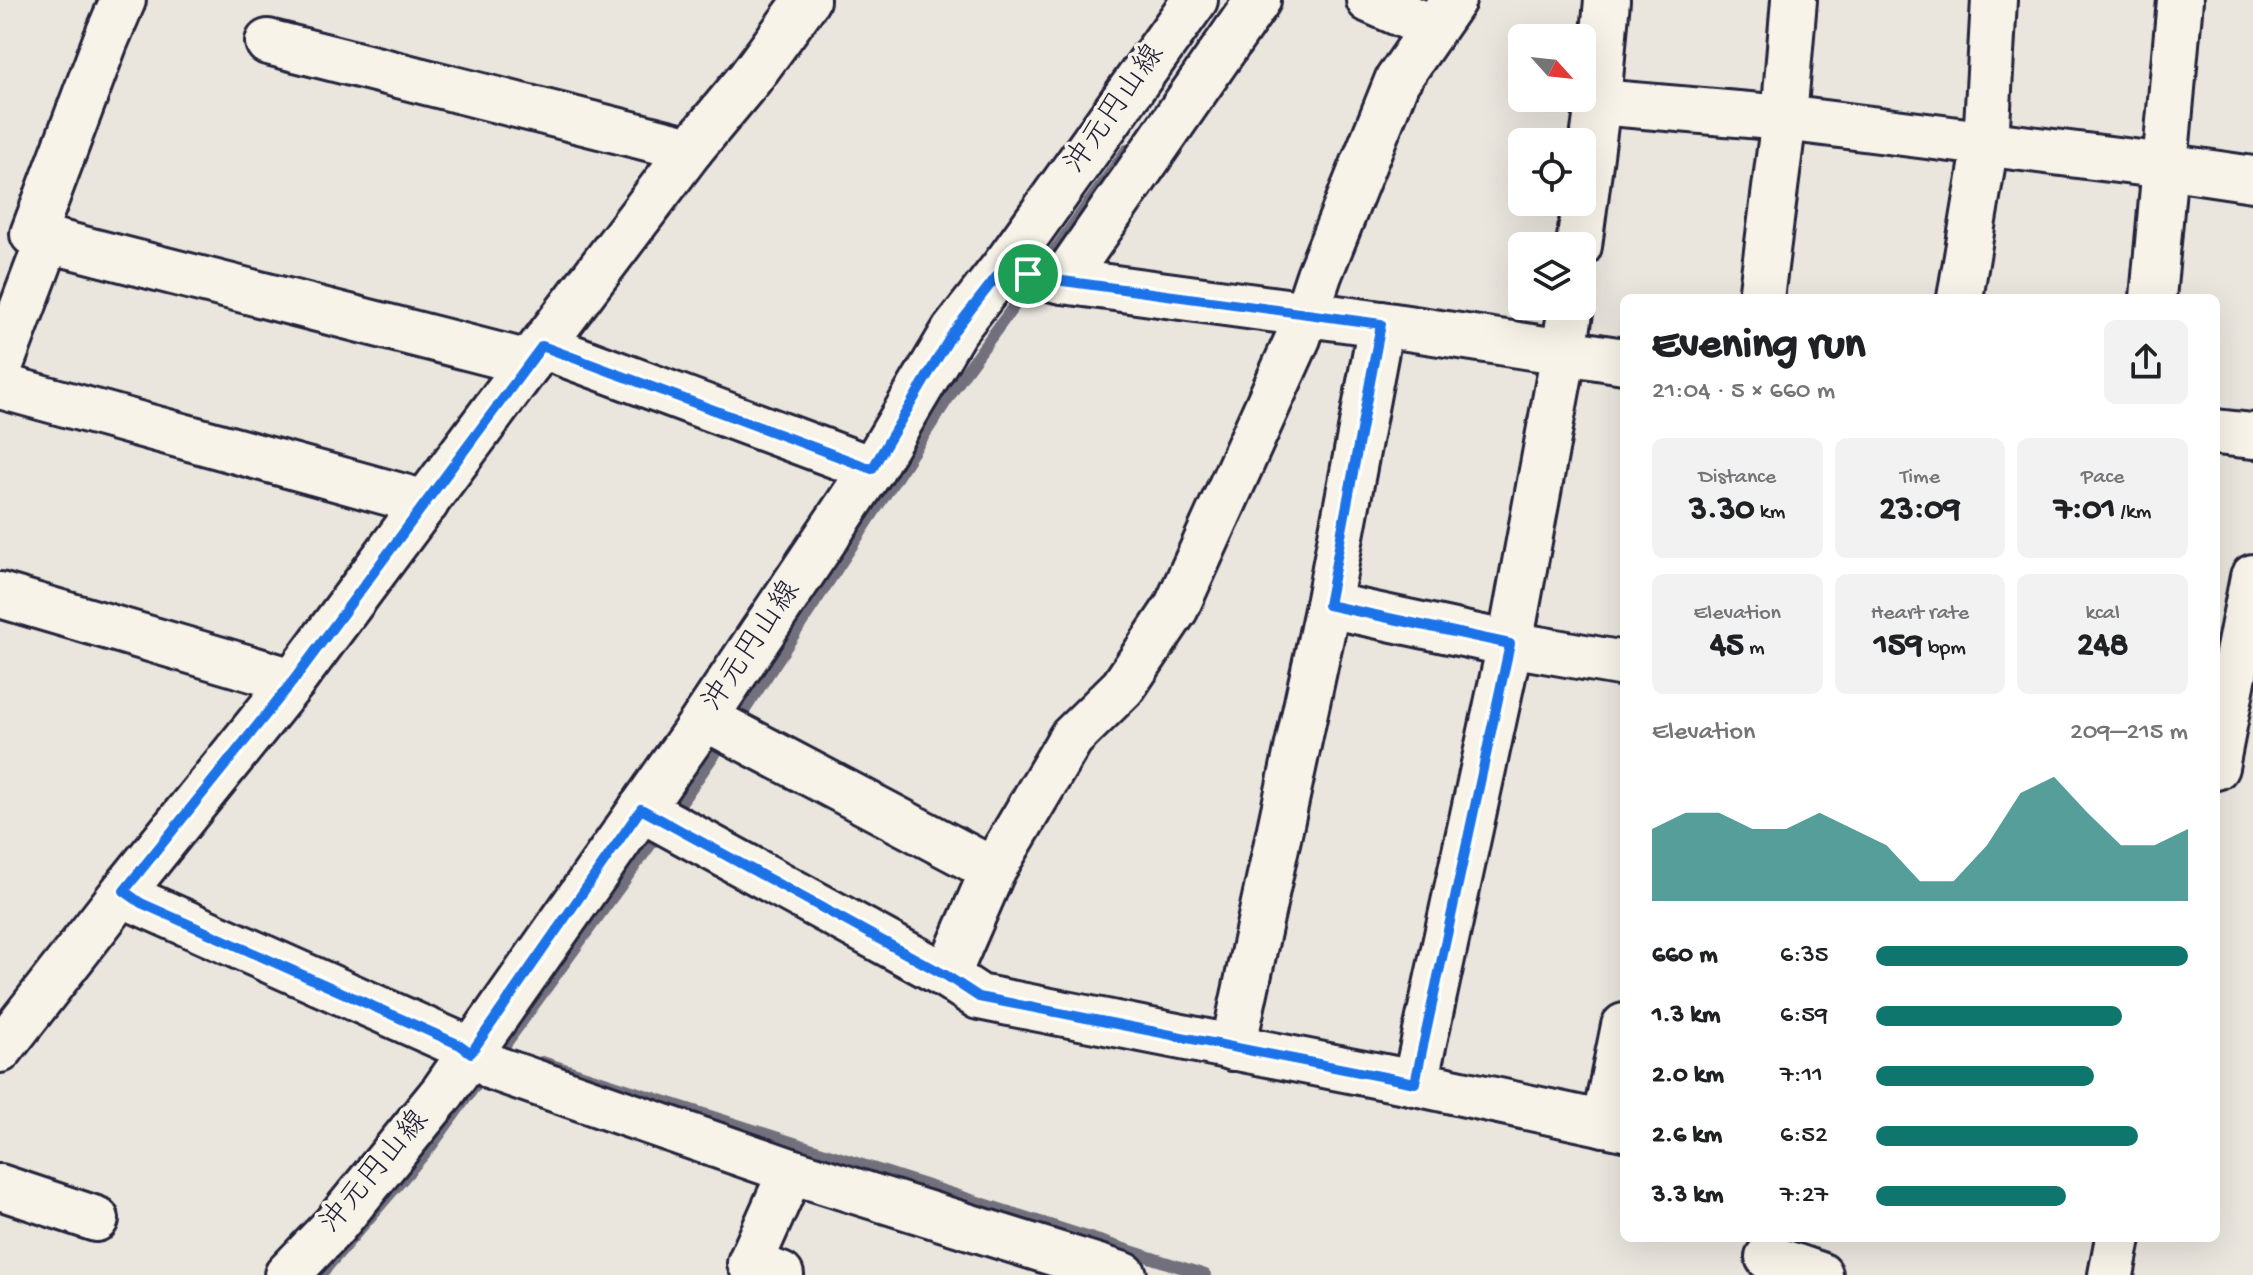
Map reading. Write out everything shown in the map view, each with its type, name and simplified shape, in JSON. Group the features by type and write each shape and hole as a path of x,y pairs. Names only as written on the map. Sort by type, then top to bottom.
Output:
{"street":[{"path":"123,0 33,234 536,355 872,469"},
{"path":"0,1050 132,896 691,149 750,78 807,0"},
{"name":"沖元円山線","path":"287,1275 335,1225 443,1092 483,1061 658,818 721,726 954,331 1037,274 1195,0"},
{"path":"1037,274 1258,0"},
{"path":"947,976 993,870 1071,738 1123,687 1176,608 1298,338 1319,275 1397,81 1443,14 1369,0"},
{"path":"1581,232 1598,102 1607,0"},
{"path":"1762,294 1784,118 1794,0"},
{"path":"1961,294 1986,143 1994,0"},
{"path":"2154,294 2177,168 2180,0"},
{"path":"268,42 691,149"},
{"path":"1598,102 1784,118 2253,179"},
{"path":"0,367 48,240"},
{"path":"1037,274 1620,360"},
{"path":"1415,1083 1510,644 1569,320"},
{"path":"1233,1048 1328,605 1381,324"},
{"path":"0,386 426,503"},
{"path":"2220,432 2253,436"},
{"path":"2226,764 2253,577"},
{"path":"0,595 293,681"},
{"path":"1328,605 1510,644 1620,663"},
{"path":"721,726 993,870"},
{"path":"658,818 947,976 979,997 1415,1083 1614,1126 1620,1066"},
{"path":"132,896 460,1045 483,1061 791,1171 1123,1275"},
{"path":"781,1275 750,1263 791,1171"},
{"path":"0,1187 96,1219"},
{"path":"2111,1275 2117,1242"}],"waterway":[{"path":"1042,268 1127,150"},
{"path":"320,1275 432,1145 675,811 739,719 964,374 1031,283"},
{"path":"542,1062 1205,1275"}],"route":[{"path":"1007,263 1028,274 1381,324 1328,605 1510,644 1415,1083 979,997 947,976 641,809 471,1053 460,1045 141,903 124,891 293,681 542,346 872,469 954,331 1007,263"}]}
